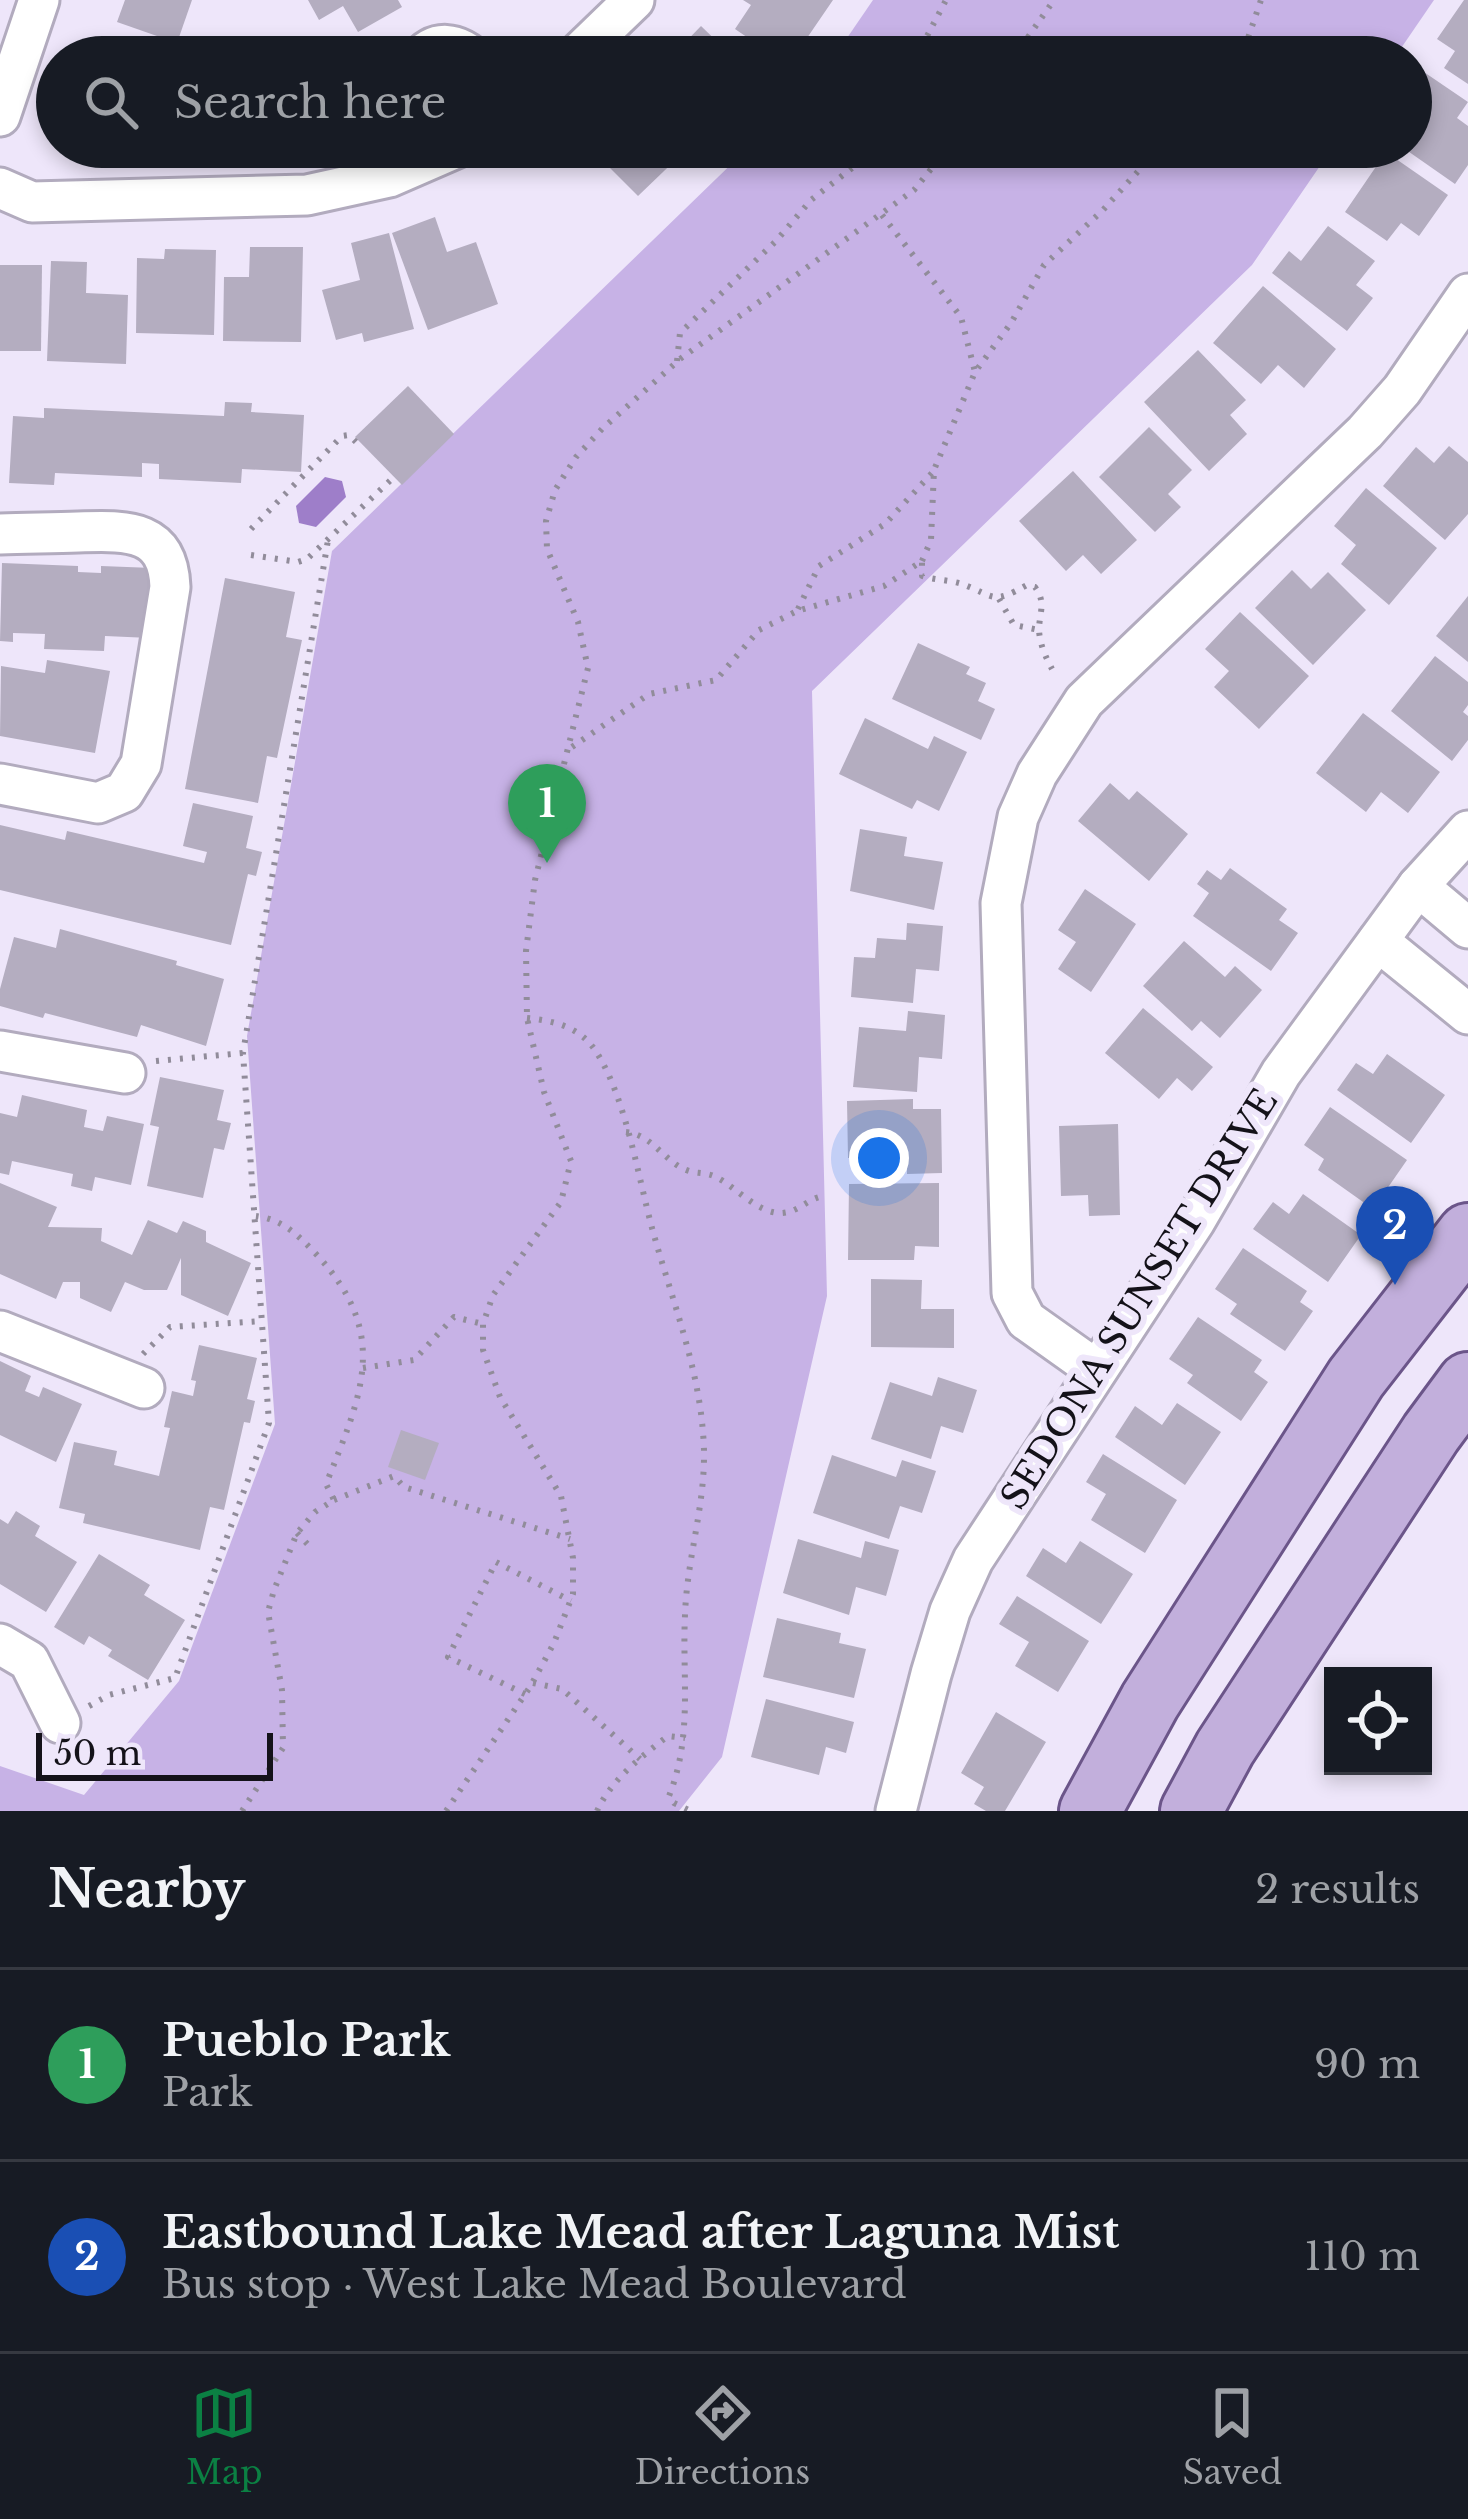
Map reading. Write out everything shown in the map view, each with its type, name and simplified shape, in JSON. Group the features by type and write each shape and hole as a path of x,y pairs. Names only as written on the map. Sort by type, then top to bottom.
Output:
{"main road":[{"path":"1090,1811 1150,1701 1356,1378 1468,1234"},
{"path":"1191,1811 1225,1748 1468,1383"}],"street":[{"path":"0,116 39,0"},
{"path":"597,36 634,0"},
{"path":"0,188 32,202 307,195 389,177 406,168"},
{"path":"1095,1369 1026,1320 1012,1293 1000,903 1018,817 1036,774 1084,701 1365,432 1402,390 1468,294"},
{"path":"0,534 128,531 148,539 170,568 141,764 124,792 98,803 0,784"},
{"name":"SEDONA SUNSET DRIVE","path":"896,1811 950,1611 973,1560 1195,1221 1281,1073 1418,886 1468,831"},
{"path":"1418,886 1468,928"},
{"path":"1378,941 1468,1014"},
{"path":"0,1051 125,1073"},
{"path":"0,1331 132,1383"},
{"path":"0,1643 29,1661 60,1723"}],"path":[{"path":"927,36 946,0"},
{"path":"1029,36 1054,0"},
{"path":"1249,36 1261,0"},
{"path":"677,361 680,333 776,242 811,200 852,168"},
{"path":"446,1811 532,1683 571,1601 570,1539 561,1496 490,1373 483,1350 484,1324 493,1295 547,1225 568,1184 571,1161 544,1092 527,1018 526,951 536,880 588,668 586,644 547,549 546,521 555,490 602,429 677,361 914,190 932,168"},
{"path":"797,611 819,566 885,524 927,482 975,372 1011,323 1044,265 1141,168"},
{"path":"882,214 961,317 975,372"},
{"path":"251,529 342,436 349,435 362,448"},
{"path":"934,470 931,540 922,561 922,576 959,583 992,600 1027,585 1035,587 1042,607 1039,630 1052,669"},
{"path":"251,555 307,560 395,476"},
{"path":"60,1723 109,1695 175,1678 269,1423 242,1053 328,540"},
{"path":"569,749 649,694 716,680 759,630 797,611 884,586 922,561"},
{"path":"999,599 1014,625 1039,630"},
{"path":"527,1018 566,1025 597,1052 626,1132 694,1382 704,1432 704,1500 685,1611 685,1738 669,1796 691,1811"},
{"path":"125,1073 136,1063 242,1053"},
{"path":"626,1132 641,1134 688,1171 721,1179 772,1212 796,1210 813,1197 824,1196"},
{"path":"256,1216 277,1219 337,1276 355,1305 362,1368 353,1417 326,1484 334,1500"},
{"path":"362,1368 414,1360 454,1317 484,1324"},
{"path":"132,1383 170,1328 263,1321"},
{"path":"242,1811 283,1748 282,1690 268,1612 297,1533 316,1512 394,1476 404,1487 570,1539"},
{"path":"297,1533 313,1550"},
{"path":"525,1694 448,1657 496,1562 571,1601"},
{"path":"532,1683 562,1689 640,1759"},
{"path":"597,1811 640,1759 668,1736 685,1738"}],"shaded area":[{"path":"873,0 1434,0 1409,36 848,36"},
{"path":"727,168 1319,168 1252,265 812,691 827,1296 722,1757 679,1811 0,1811 0,1766 84,1795 179,1681 275,1424 247,1036 332,551"},
{"path":"325,477 342,481 346,497 316,527 299,523 296,506"}],"building":[{"path":"125,0 192,0 179,36 157,36 117,22"},
{"path":"308,0 398,0 402,7 358,32 343,6 319,20"},
{"path":"743,0 833,0 808,36 745,36 735,29 751,5"},
{"path":"1468,0 1468,84 1444,68 1455,51 1437,39"},
{"path":"701,26 711,36 691,36"},
{"path":"1432,78 1468,102 1457,118 1468,126 1468,165 1455,184 1432,168"},
{"path":"610,168 667,168 638,196"},
{"path":"1375,168 1409,168 1448,195 1419,236 1401,223 1387,241 1345,212"},
{"path":"435,217 447,252 476,242 498,304 428,330 392,233"},
{"path":"1328,226 1375,261 1356,285 1373,298 1347,331 1272,273 1289,251 1301,261"},
{"path":"389,233 414,329 364,342 362,333 336,340 322,290 360,280 351,243"},
{"path":"250,247 303,247 301,342 223,341 224,277 249,277"},
{"path":"165,249 216,250 214,335 136,333 137,258 164,259"},
{"path":"51,261 87,262 86,293 128,295 126,364 47,361"},
{"path":"0,265 42,265 41,351 0,351"},
{"path":"1263,286 1336,349 1304,388 1278,365 1261,384 1213,343"},
{"path":"1198,350 1246,400 1230,415 1247,434 1209,471 1144,402"},
{"path":"408,386 454,434 402,485 355,437"},
{"path":"225,402 252,403 251,412 304,415 301,472 242,469 241,483 159,479 159,464 142,463 142,477 55,473 54,485 9,483 13,416 44,418 44,408 224,416"},
{"path":"1149,427 1192,470 1168,494 1181,507 1155,532 1099,477"},
{"path":"1449,446 1468,462 1468,514 1445,540 1383,486 1416,447 1434,463"},
{"path":"1073,471 1137,540 1101,574 1083,555 1066,571 1019,521"},
{"path":"1366,488 1437,548 1389,605 1341,564 1356,545 1334,526"},
{"path":"2,563 78,566 78,572 101,573 101,566 153,568 150,638 105,636 104,651 44,649 45,634 13,633 13,642 0,641"},
{"path":"1292,570 1311,589 1328,572 1366,610 1313,665 1255,608"},
{"path":"225,578 295,592 286,637 302,640 277,758 267,756 258,803 185,789"},
{"path":"1468,596 1468,662 1436,636"},
{"path":"1240,612 1309,676 1259,729 1214,687 1229,671 1205,649"},
{"path":"918,643 970,667 966,674 986,683 978,701 995,709 981,740 892,699"},
{"path":"1435,656 1468,682 1468,705 1463,712 1468,716 1468,740 1452,761 1391,711"},
{"path":"47,660 110,671 95,753 0,736 1,666 45,673"},
{"path":"1363,713 1440,772 1408,813 1381,792 1366,812 1316,773"},
{"path":"865,718 928,749 934,736 967,752 939,811 917,800 912,809 839,774"},
{"path":"1110,783 1129,800 1137,791 1188,834 1149,881 1078,821"},
{"path":"193,803 253,816 246,848 262,852 256,876 248,874 231,945 0,890 0,825 65,840 67,831 204,863 207,852 183,846"},
{"path":"860,829 907,837 904,856 943,862 934,910 850,891"},
{"path":"1230,868 1287,909 1279,920 1298,933 1271,971 1193,916 1209,893 1197,884 1207,870 1221,880"},
{"path":"1085,889 1136,924 1091,992 1058,969 1076,942 1058,930"},
{"path":"907,923 943,926 939,971 916,969 913,1003 851,997 854,957 875,958 877,938 906,940"},
{"path":"60,929 224,979 206,1046 141,1025 137,1037 0,1006 14,937 56,948"},
{"path":"1184,941 1225,977 1235,966 1262,990 1220,1038 1201,1021 1192,1031 1143,986"},
{"path":"1143,1008 1213,1067 1192,1091 1177,1078 1159,1099 1105,1053"},
{"path":"908,1011 945,1015 942,1059 919,1057 917,1092 853,1087 859,1027 906,1031"},
{"path":"1387,1054 1445,1095 1411,1143 1337,1090 1356,1063 1373,1074"},
{"path":"160,1077 224,1090 217,1120 231,1123 224,1150 214,1148 203,1198 147,1186 159,1127 150,1125"},
{"path":"22,1095 87,1110 84,1127 103,1131 107,1116 144,1124 131,1185 95,1177 92,1191 71,1186 73,1174 12,1161 9,1175 0,1173 0,1113 17,1117"},
{"path":"913,1099 913,1109 941,1109 942,1173 907,1174 907,1157 848,1158 847,1101"},
{"path":"1330,1107 1407,1160 1373,1209 1318,1170 1324,1159 1304,1145"},
{"path":"1118,1124 1120,1215 1089,1216 1088,1195 1061,1196 1059,1126"},
{"path":"0,1183 57,1207 48,1227 102,1228 101,1241 132,1255 148,1220 177,1233 183,1221 206,1231 206,1242 251,1263 228,1316 181,1295 181,1258 167,1290 144,1290 125,1282 111,1312 80,1298 80,1282 63,1282 56,1299 0,1274"},
{"path":"939,1183 939,1247 915,1246 914,1260 848,1260 849,1184"},
{"path":"1303,1194 1361,1235 1328,1282 1253,1229 1273,1202 1289,1214"},
{"path":"1243,1248 1307,1291 1300,1302 1313,1311 1285,1351 1230,1314 1237,1304 1215,1289"},
{"path":"871,1279 922,1280 921,1309 954,1309 954,1348 871,1347"},
{"path":"1198,1317 1262,1360 1254,1372 1268,1382 1241,1421 1187,1383 1193,1375 1169,1359"},
{"path":"199,1345 257,1358 247,1399 255,1401 250,1423 244,1422 224,1510 210,1507 200,1550 83,1523 85,1514 59,1508 74,1442 117,1451 114,1465 159,1476 170,1428 164,1427 172,1391 193,1396 196,1381 191,1380"},
{"path":"0,1361 31,1376 25,1391 39,1397 43,1387 82,1404 56,1462 0,1435"},
{"path":"938,1377 977,1390 963,1433 941,1426 931,1459 871,1439 890,1382 932,1396"},
{"path":"1177,1403 1221,1432 1185,1485 1115,1437 1135,1406 1162,1425"},
{"path":"401,1430 439,1443 425,1480 388,1467"},
{"path":"1103,1454 1177,1500 1145,1553 1091,1520 1106,1494 1086,1482"},
{"path":"832,1455 896,1477 902,1460 936,1471 922,1513 900,1506 889,1539 813,1513"},
{"path":"16,1511 40,1526 35,1536 77,1562 46,1612 0,1584 0,1519 8,1524"},
{"path":"798,1539 861,1558 865,1541 899,1550 886,1596 856,1587 849,1615 783,1593"},
{"path":"1080,1541 1133,1574 1101,1624 1026,1576 1043,1548 1066,1563"},
{"path":"99,1554 150,1585 144,1595 185,1620 148,1680 108,1656 112,1650 89,1636 84,1645 54,1627"},
{"path":"1017,1596 1089,1641 1058,1692 1015,1666 1029,1642 999,1624"},
{"path":"777,1618 841,1633 839,1643 866,1649 854,1698 763,1677"},
{"path":"766,1699 854,1722 846,1753 826,1747 819,1775 751,1757"},
{"path":"996,1712 1046,1742 1005,1811 986,1811 974,1804 984,1787 961,1773"}],"place":[{"name":"Pueblo Park","path":"547,863"},
{"name":"Eastbound Lake Mead after Laguna Mist","path":"1395,1285"}]}
